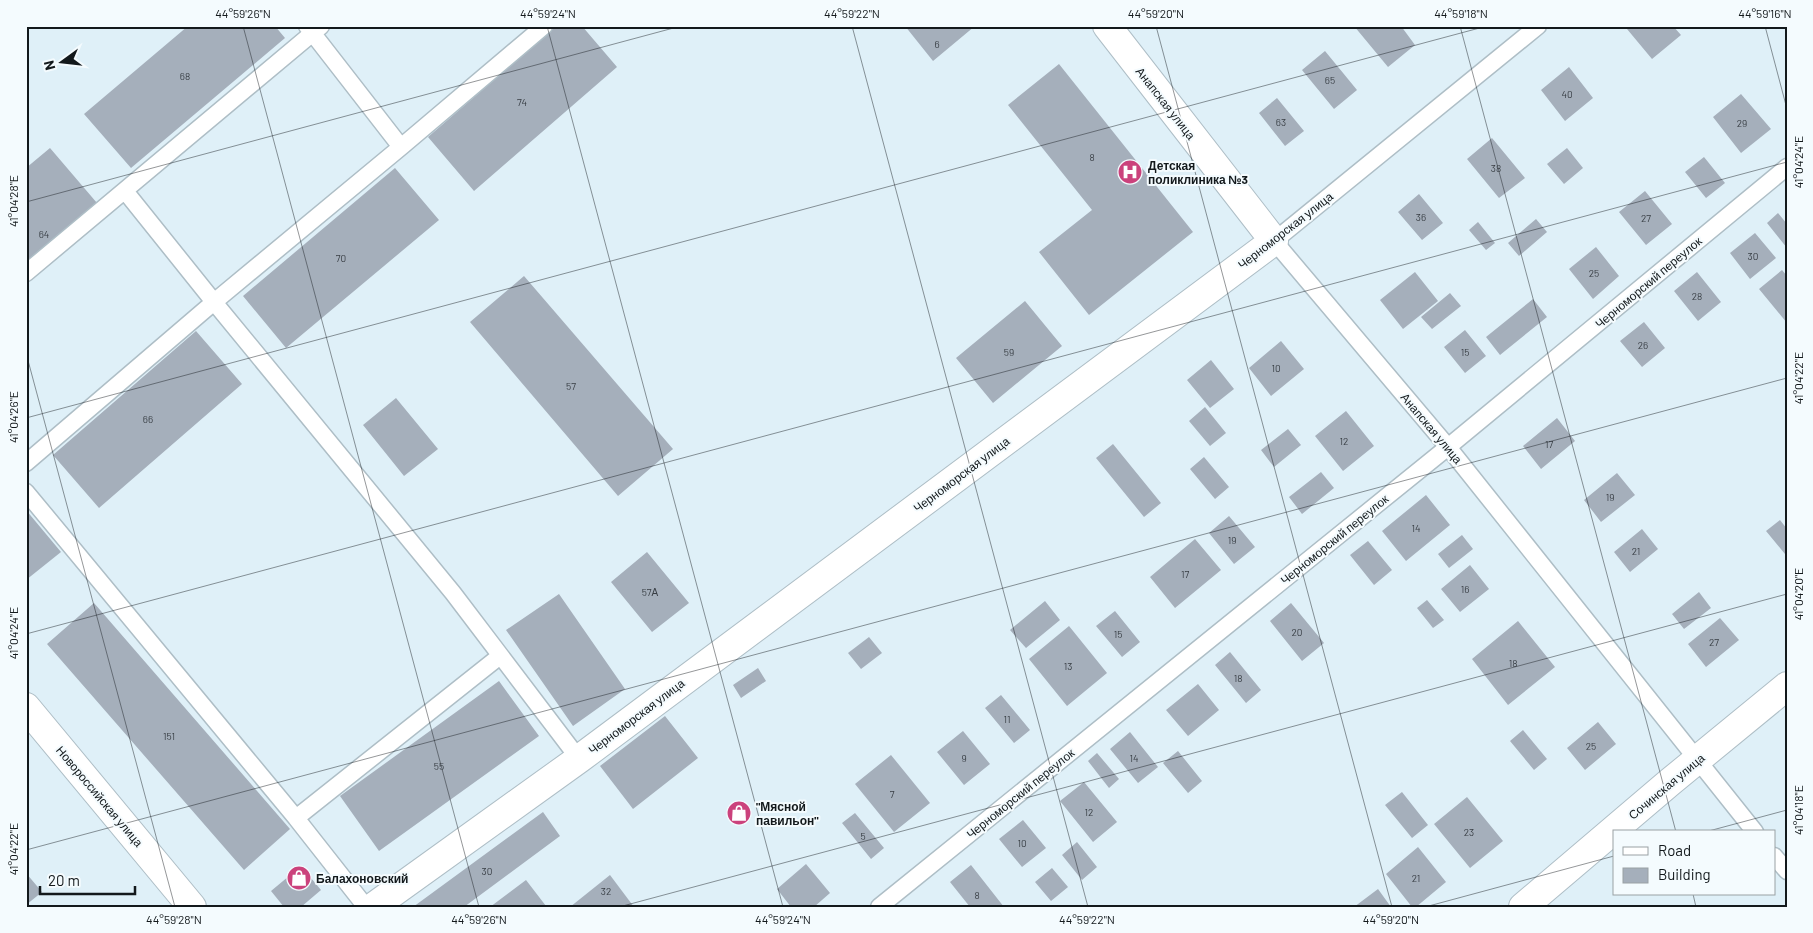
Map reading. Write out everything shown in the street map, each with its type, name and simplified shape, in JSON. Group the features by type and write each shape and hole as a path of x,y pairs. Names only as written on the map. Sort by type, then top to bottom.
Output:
{"street":[{"name":"Анапская улица","path":"1107,26 1274,241"},
{"name":"Черноморская улица","path":"373,907 579,759 1274,241"},
{"name":"Сочинская улица","path":"1614,830 1787,686"},
{"name":"Новороссийская улица","path":"26,707 192,907"},
{"name":"Сочинская улица","path":"1523,907 1613,831"}],"lane":[{"path":"26,463 214,302 544,26"},
{"name":"Черноморская улица","path":"1274,241 1538,26"},
{"path":"26,273 314,29 401,147"},
{"name":"Черноморский переулок","path":"879,907 1448,447 1787,167"},
{"path":"125,191 453,593 579,759"},
{"name":"Анапская улица","path":"1274,241 1448,447 1753,830"},
{"path":"26,492 296,818 366,907"},
{"path":"296,818 500,656"},
{"path":"1776,858 1787,871"}],"building":[{"path":"188,26 275,26 285,38 131,168 84,114"},
{"path":"556,26 582,26 617,67 474,191 428,137"},
{"path":"905,26 975,26 933,61"},
{"path":"1354,26 1401,26 1415,45 1388,67"},
{"path":"1631,26 1673,26 1681,35 1652,59 1627,29"},
{"path":"1325,51 1357,90 1334,109 1302,70"},
{"path":"1059,64 1193,232 1089,315 1039,252 1092,210 1008,105"},
{"path":"1569,67 1593,98 1565,121 1541,90"},
{"path":"1741,94 1771,129 1741,153 1713,117"},
{"path":"1277,98 1304,131 1285,146 1259,113"},
{"path":"1492,138 1525,178 1499,198 1467,159"},
{"path":"50,148 97,203 26,265 26,168"},
{"path":"1567,148 1583,168 1564,184 1547,164"},
{"path":"1704,157 1725,183 1706,198 1685,172"},
{"path":"395,168 439,220 286,348 243,296"},
{"path":"1645,191 1672,224 1646,245 1619,212"},
{"path":"1419,194 1443,223 1422,240 1398,212"},
{"path":"1778,213 1787,224 1787,248 1767,223"},
{"path":"1536,219 1547,232 1519,256 1508,243"},
{"path":"1478,222 1495,243 1486,250 1469,230"},
{"path":"1755,233 1776,258 1750,279 1730,253"},
{"path":"1596,247 1619,276 1593,299 1569,269"},
{"path":"1782,270 1787,276 1787,323 1759,289"},
{"path":"1415,272 1438,301 1403,329 1380,300"},
{"path":"1697,272 1721,302 1698,321 1674,291"},
{"path":"524,276 673,449 618,496 470,322"},
{"path":"1450,293 1461,306 1432,329 1421,317"},
{"path":"1533,299 1547,317 1500,355 1486,337"},
{"path":"1025,301 1062,346 993,403 956,358"},
{"path":"1644,322 1665,348 1642,367 1620,341"},
{"path":"1465,330 1486,356 1465,373 1444,347"},
{"path":"196,331 242,384 99,508 53,455"},
{"path":"1281,341 1304,369 1271,396 1249,368"},
{"path":"1211,360 1234,389 1210,408 1187,380"},
{"path":"396,398 438,449 404,476 363,425"},
{"path":"1205,407 1226,433 1210,446 1189,421"},
{"path":"1346,411 1374,446 1343,471 1315,436"},
{"path":"1557,418 1575,441 1541,469 1523,446"},
{"path":"1288,429 1301,445 1274,467 1261,450"},
{"path":"1113,444 1161,503 1144,517 1096,458"},
{"path":"1204,457 1229,487 1215,499 1190,469"},
{"path":"1321,472 1334,488 1302,514 1289,497"},
{"path":"1617,473 1635,495 1601,522 1584,500"},
{"path":"1426,495 1450,525 1406,561 1382,531"},
{"path":"26,510 61,552 26,580"},
{"path":"1229,516 1255,547 1234,564 1209,533"},
{"path":"1780,520 1787,529 1787,553 1785,554 1766,531"},
{"path":"1642,529 1658,549 1630,572 1614,552"},
{"path":"1462,535 1473,549 1449,568 1438,554"},
{"path":"1195,539 1221,570 1175,608 1150,577"},
{"path":"1368,541 1392,570 1374,585 1350,555"},
{"path":"647,552 689,603 652,632 611,582"},
{"path":"1470,565 1489,589 1460,612 1441,589"},
{"path":"1699,592 1711,608 1684,629 1672,614"},
{"path":"559,594 625,689 573,726 506,630"},
{"path":"1427,600 1444,620 1433,628 1417,608"},
{"path":"1045,601 1060,620 1026,648 1010,630"},
{"path":"94,603 290,829 244,870 47,644"},
{"path":"1291,603 1324,643 1302,661 1270,621"},
{"path":"1115,611 1140,642 1122,657 1096,626"},
{"path":"1720,618 1739,640 1706,667 1688,644"},
{"path":"1518,621 1555,667 1508,705 1472,659"},
{"path":"1069,626 1107,673 1067,706 1029,659"},
{"path":"869,637 882,653 861,669 848,653"},
{"path":"1230,652 1261,690 1246,703 1215,665"},
{"path":"758,668 766,681 741,698 733,685"},
{"path":"499,681 539,736 379,851 340,796"},
{"path":"1198,684 1219,710 1188,736 1166,710"},
{"path":"1001,695 1030,730 1014,743 985,708"},
{"path":"665,716 698,758 633,809 600,766"},
{"path":"1598,722 1616,744 1585,770 1567,748"},
{"path":"1523,730 1547,759 1534,770 1510,741"},
{"path":"963,731 990,764 964,785 937,752"},
{"path":"1130,732 1158,767 1138,783 1110,749"},
{"path":"1178,751 1202,781 1188,793 1163,763"},
{"path":"1097,753 1119,779 1109,788 1088,761"},
{"path":"891,755 930,803 894,832 855,784"},
{"path":"1084,782 1117,822 1093,842 1060,801"},
{"path":"1402,792 1428,825 1412,838 1385,805"},
{"path":"1467,797 1503,841 1470,868 1434,824"},
{"path":"543,812 560,836 464,907 413,907"},
{"path":"855,813 884,848 871,859 842,823"},
{"path":"1023,820 1046,848 1022,867 999,839"},
{"path":"1077,842 1097,867 1082,880 1062,855"},
{"path":"1418,847 1446,882 1416,907 1412,907 1386,874"},
{"path":"806,864 830,893 814,907 791,907 777,889"},
{"path":"971,865 1004,907 970,907 950,882"},
{"name":"Балахоновский","path":"301,866 321,890 301,907 284,907 271,891"},
{"path":"1052,868 1068,887 1051,901 1035,882"},
{"path":"26,873 42,892 26,905"},
{"path":"610,875 634,907 570,907"},
{"path":"526,880 546,906 490,907"},
{"path":"1378,889 1391,907 1354,907"}],"place":[{"name":"Детская поликлиника №3","path":"1130,172"},
{"name":"\"Мясной павильон\"","path":"739,813"},
{"name":"Балахоновский","path":"299,878"}]}
